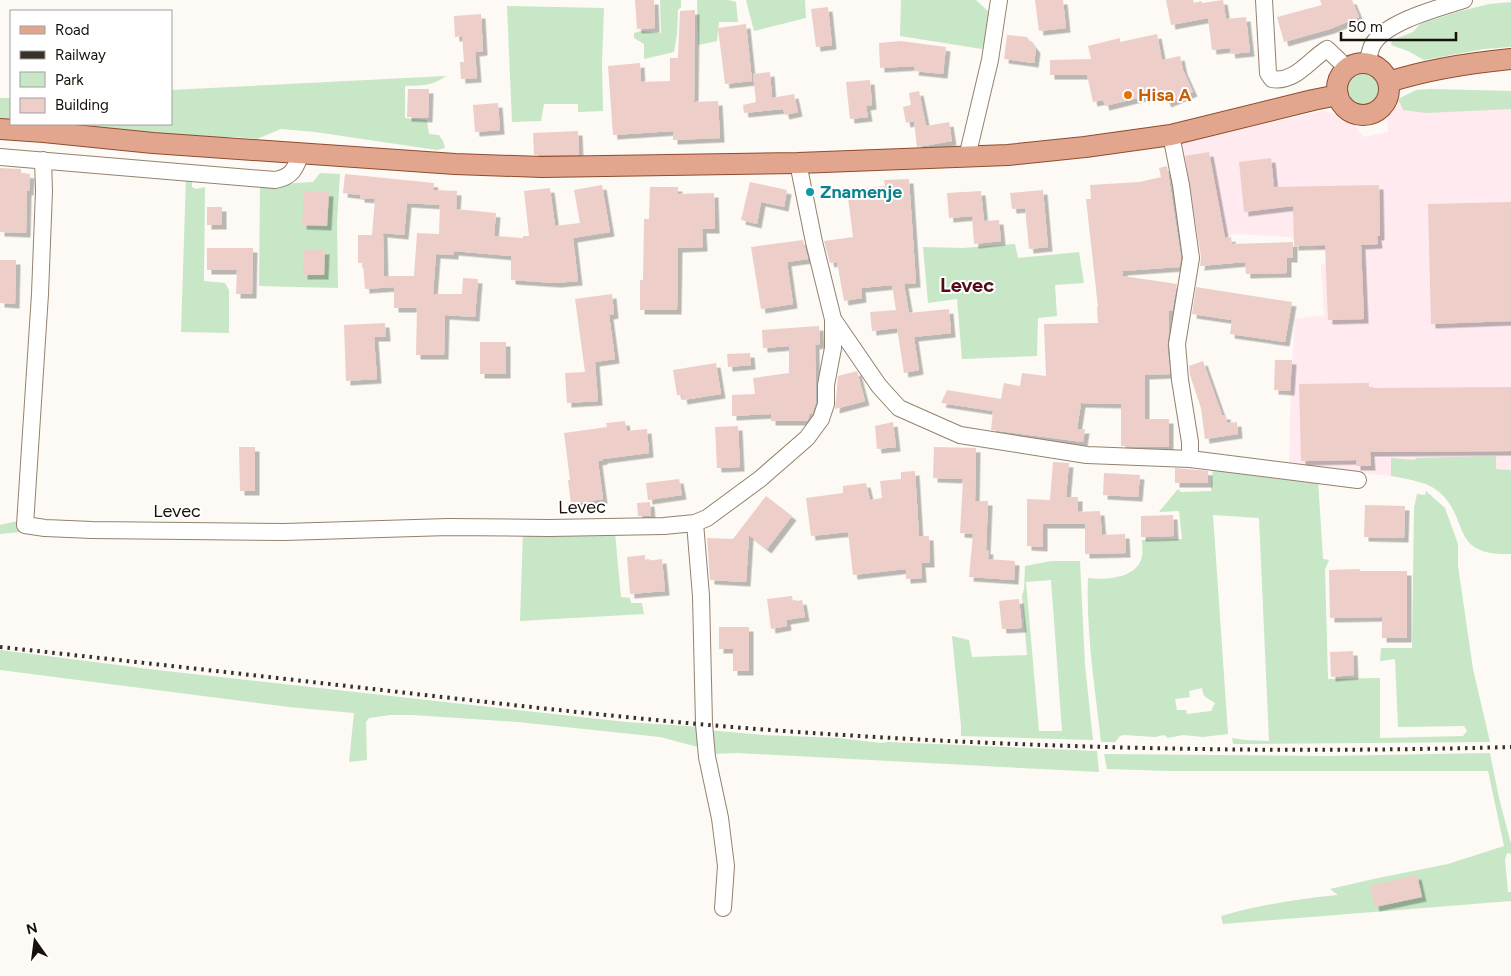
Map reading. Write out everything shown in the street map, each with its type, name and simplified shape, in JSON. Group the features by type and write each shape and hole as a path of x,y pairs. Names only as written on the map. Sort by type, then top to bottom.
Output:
{"main road":[{"path":"1389,82 1440,69 1511,60"},
{"path":"1357,63 1367,63 1377,66 1385,73 1389,82 1390,93 1386,103 1379,110 1370,115 1359,115 1350,112 1342,105 1338,96 1337,85 1340,75 1347,68 1357,63"},
{"path":"0,130 44,132 153,143 455,164 542,167 798,163 1008,155 1085,147 1171,135 1313,100 1338,96"}],"street":[{"path":"967,157 990,60 999,0"},
{"path":"1264,0 1268,73 1272,79 1280,80 1298,73 1327,48 1347,68"},
{"path":"1367,63 1372,45 1382,32 1411,18 1464,0"},
{"path":"1171,135 1181,185 1191,258 1177,344 1180,380 1190,442 1190,458"},
{"path":"0,157 275,180 285,179 294,170 301,154"},
{"name":"Levec","path":"43,160 40,294 26,525 45,528 92,530 284,532 448,527 664,526 695,523 707,518 760,479 807,438 821,419 826,404 826,385 833,348 833,319 814,242 798,163"},
{"path":"833,319 880,386 899,408 960,435 1087,456 1190,458 1358,480"},
{"path":"695,523 701,596 704,724 707,758 720,818 726,866 723,908"}],"shaded area":[{"path":"1416,90 1511,91 1511,470 1496,469 1496,456 1415,460 1391,458 1391,476 1289,467 1291,379 1295,319 1324,315 1321,264 1328,263 1327,252 1288,237 1238,234 1192,242 1176,141 1324,111 1343,116 1352,122 1363,137 1388,132 1387,115 1398,99"}],"green space":[{"path":"660,0 681,0 681,7 678,10 674,52 644,59 644,44 634,38 634,33 641,31 661,33"},
{"path":"697,0 728,0 736,2 738,22 719,22 717,41 698,45"},
{"path":"746,0 805,0 806,18 754,31"},
{"path":"901,0 976,0 991,14 982,49 900,36"},
{"path":"1511,2 1511,47 1484,49 1424,60 1408,51 1391,45 1392,40 1413,32 1420,24 1489,4"},
{"path":"507,6 604,8 603,111 578,112 578,104 544,104 541,121 512,122"},
{"path":"1364,70 1378,76 1384,90 1378,104 1364,110 1350,104 1344,90 1350,76"},
{"path":"446,76 431,84 405,86 405,118 427,120 429,134 439,135 445,148 437,150 315,132 281,129 257,139 194,137 51,125 172,125 172,90"},
{"path":"1416,90 1511,91 1511,109 1426,113 1403,110 1398,99"},
{"path":"0,98 10,98 10,122 0,122"},
{"path":"320,173 340,174 337,223 338,288 259,286 260,185 313,182"},
{"path":"186,178 192,179 192,187 196,189 205,187 204,281 225,283 229,290 229,333 181,332"},
{"path":"1015,244 1018,258 1079,252 1084,283 1055,285 1057,316 1038,318 1037,356 962,359 957,299 928,303 923,247 963,248"},
{"path":"1496,456 1496,469 1511,470 1511,554 1491,553 1478,549 1469,542 1448,502 1438,491 1422,483 1391,476 1391,458 1415,460 1416,458"},
{"path":"1213,465 1318,480 1323,559 1329,560 1325,569 1328,679 1380,678 1380,738 1463,736 1467,731 1464,726 1398,727 1395,659 1380,661 1381,648 1412,648 1414,508 1417,494 1425,495 1426,491 1445,508 1458,544 1458,566 1473,669 1490,742 1233,744 1232,738 1269,741 1259,518 1213,515 1228,734 1203,737 1183,735 1168,738 1164,735 1155,737 1124,735 1120,736 1115,742 1101,742 1090,640 1088,578 1103,579 1128,574 1139,564 1142,556 1142,540 1182,539 1179,511 1159,512 1178,489 1181,492 1211,491","holes":["1202,688 1204,696 1215,703 1211,711 1187,714 1186,710 1177,710 1175,699 1190,697 1189,691"]},
{"path":"22,520 20,532 0,534 0,525"},
{"path":"523,532 615,533 621,597 630,598 631,603 642,603 644,614 520,621"},
{"path":"1051,561 1080,561 1085,665 1093,740 961,736 952,636 969,640 972,657 1027,655 1022,596 1025,566","holes":["1051,580 1062,731 1039,731 1026,582"]},
{"path":"0,650 157,670 626,722 701,727 702,748 660,737 518,722 391,715 369,718 366,722 367,760 349,762 354,713 289,707 0,670"},
{"path":"708,730 763,735 839,738 881,743 1097,751 1099,772 737,753 713,754"},
{"path":"1490,753 1511,844 1511,854 1507,853 1505,860 1508,892 1511,892 1511,901 1223,924 1221,916 1279,903 1338,895 1330,889 1448,864 1504,846 1488,771 1170,771 1107,769 1104,754 1327,756"}],"building":[{"path":"635,0 654,0 655,28 637,29"},
{"path":"1035,0 1063,0 1066,28 1039,31"},
{"path":"1166,0 1193,0 1194,3 1202,1 1202,3 1223,0 1226,19 1246,17 1250,52 1231,54 1230,48 1212,50 1208,18 1171,25"},
{"path":"1320,0 1352,0 1359,17 1330,29 1284,42 1277,17 1322,5"},
{"path":"828,7 832,45 816,47 811,9"},
{"path":"695,10 694,102 718,101 720,138 673,140 673,131 613,135 608,66 640,63 641,82 670,81 670,58 678,58 680,11"},
{"path":"481,14 483,51 475,52 477,78 461,79 460,62 464,62 462,36 455,37 454,16"},
{"path":"746,24 752,81 725,84 718,28"},
{"path":"1157,34 1162,60 1180,56 1183,70 1193,92 1167,103 1162,92 1105,106 1103,100 1093,102 1087,75 1050,75 1050,60 1091,59 1088,46 1120,38 1120,42"},
{"path":"1007,35 1027,37 1036,49 1034,63 1004,59"},
{"path":"901,41 946,47 943,74 914,71 915,66 880,68 879,43"},
{"path":"770,72 772,98 794,94 798,112 785,115 783,109 744,113 743,105 756,102 753,74"},
{"path":"870,80 872,105 866,106 868,117 850,119 846,82"},
{"path":"408,89 429,89 428,118 407,117"},
{"path":"919,91 926,126 949,122 952,141 917,147 914,121 906,123 903,107 911,105 909,93"},
{"path":"498,103 500,130 475,132 473,105"},
{"path":"578,131 579,155 534,155 533,133"},
{"path":"1209,152 1225,238 1231,237 1232,244 1293,242 1293,258 1287,258 1287,273 1246,274 1245,262 1200,266 1201,257 1185,156"},
{"path":"1271,158 1274,187 1379,185 1380,236 1377,236 1378,244 1361,245 1364,319 1328,320 1325,245 1294,246 1293,206 1244,212 1239,162"},
{"path":"1167,166 1181,258 1179,267 1123,271 1123,276 1177,284 1172,311 1169,311 1167,345 1170,374 1145,375 1145,419 1169,419 1169,447 1121,446 1121,404 1081,403 1077,429 1085,429 1083,442 991,430 993,411 941,403 947,390 1001,399 1004,383 1020,386 1022,373 1046,376 1044,324 1098,323 1098,307 1086,199 1091,199 1090,185 1140,182 1161,177 1159,168"},
{"path":"0,168 21,169 21,173 30,174 29,191 27,191 26,233 0,232"},
{"path":"345,174 434,183 433,190 457,191 456,209 496,213 494,236 523,238 523,236 529,236 524,191 550,188 555,226 580,223 574,190 602,185 610,232 573,238 578,281 556,283 511,280 511,256 454,251 454,255 436,254 433,294 462,294 463,278 478,279 475,317 445,315 444,355 416,355 417,308 394,308 394,287 365,289 363,263 358,263 358,235 372,235 375,199 360,198 360,195 343,193","holes":["407,203 440,205 439,234 417,233 414,276 384,276 383,233 404,235"]},
{"path":"909,179 916,283 904,284 909,313 949,309 951,333 914,337 919,370 904,373 897,328 872,331 870,312 896,310 892,285 861,288 862,298 844,301 837,262 830,263 824,241 853,237 847,190 885,186 884,180"},
{"path":"750,182 787,190 784,207 761,202 757,224 741,220"},
{"path":"650,187 678,187 678,194 714,193 715,229 702,229 703,247 678,248 677,310 640,310 640,280 643,280 644,219 649,219"},
{"path":"1043,190 1048,247 1029,249 1025,208 1012,209 1010,193"},
{"path":"304,191 329,192 327,226 302,225"},
{"path":"981,191 984,221 999,220 1001,241 974,244 972,216 949,218 947,193"},
{"path":"1511,202 1511,321 1431,324 1428,204"},
{"path":"207,207 222,207 222,225 207,225"},
{"path":"803,240 808,259 787,262 793,304 761,309 751,247"},
{"path":"207,248 253,248 252,294 236,294 237,270 207,270"},
{"path":"304,250 325,250 324,275 303,275"},
{"path":"0,260 16,260 15,304 0,303"},
{"path":"1196,287 1292,302 1285,342 1230,334 1232,320 1192,314"},
{"path":"612,294 614,314 609,315 615,359 595,362 598,401 567,403 565,373 585,372 575,299"},
{"path":"385,323 386,337 374,337 377,379 346,381 344,325"},
{"path":"819,326 820,344 815,345 816,402 812,414 810,414 807,421 771,421 771,414 732,416 732,395 755,394 753,378 789,373 789,346 763,348 762,330"},
{"path":"480,342 506,342 506,374 480,374"},
{"path":"750,353 751,365 728,367 727,354"},
{"path":"1275,360 1292,360 1290,391 1274,390"},
{"path":"1203,361 1222,415 1226,415 1227,423 1237,422 1238,434 1205,439 1201,408 1190,375 1189,366"},
{"path":"716,363 721,394 683,400 682,395 677,395 673,370"},
{"path":"857,371 865,401 835,409 838,376"},
{"path":"1369,383 1369,388 1511,387 1511,451 1370,452 1371,466 1356,466 1356,460 1301,461 1299,384"},
{"path":"625,421 627,431 647,429 649,453 598,461 603,499 571,504 564,433 607,427 606,423"},
{"path":"893,422 896,447 877,449 875,426"},
{"path":"738,426 740,467 717,468 715,427"},
{"path":"239,447 255,447 255,491 240,491"},
{"path":"934,447 976,448 975,501 988,501 986,550 989,550 988,559 1015,561 1014,580 969,577 973,534 960,533 963,479 933,478"},
{"path":"1053,462 1069,463 1066,497 1078,497 1078,512 1100,511 1102,535 1125,534 1126,553 1085,554 1085,524 1043,524 1043,547 1027,546 1027,499 1050,500"},
{"path":"1175,468 1208,471 1208,483 1175,483"},
{"path":"915,471 919,536 929,536 930,563 921,563 922,578 906,579 906,569 853,575 848,532 811,536 806,498 843,493 843,486 866,483 870,500 882,498 880,481 901,479 901,472"},
{"path":"1104,473 1140,475 1138,497 1103,495"},
{"path":"679,479 682,495 648,500 646,483"},
{"path":"766,496 792,516 767,549 749,535 746,582 710,580 707,538 733,539"},
{"path":"650,502 651,516 638,516 637,503"},
{"path":"1365,505 1405,506 1404,538 1364,537"},
{"path":"1173,515 1174,536 1141,537 1141,516"},
{"path":"645,555 645,561 662,559 665,591 630,594 627,557"},
{"path":"1360,569 1360,571 1407,571 1407,638 1382,638 1382,617 1330,618 1329,570"},
{"path":"792,596 793,602 802,600 805,617 786,620 787,626 771,629 767,599"},
{"path":"1019,599 1022,628 1002,629 999,601"},
{"path":"719,627 749,627 749,671 733,671 733,649 719,649"},
{"path":"1353,651 1354,675 1331,677 1330,652"},
{"path":"1417,875 1422,897 1375,907 1370,886"}],"railway":[{"path":"0,647 586,713 851,736 1134,748 1323,750 1511,747"}],"place":[{"name":"Hisa A","path":"1128,95"},
{"name":"Znamenje","path":"810,192"}],"district":[{"name":"Levec","path":"967,285"}]}
